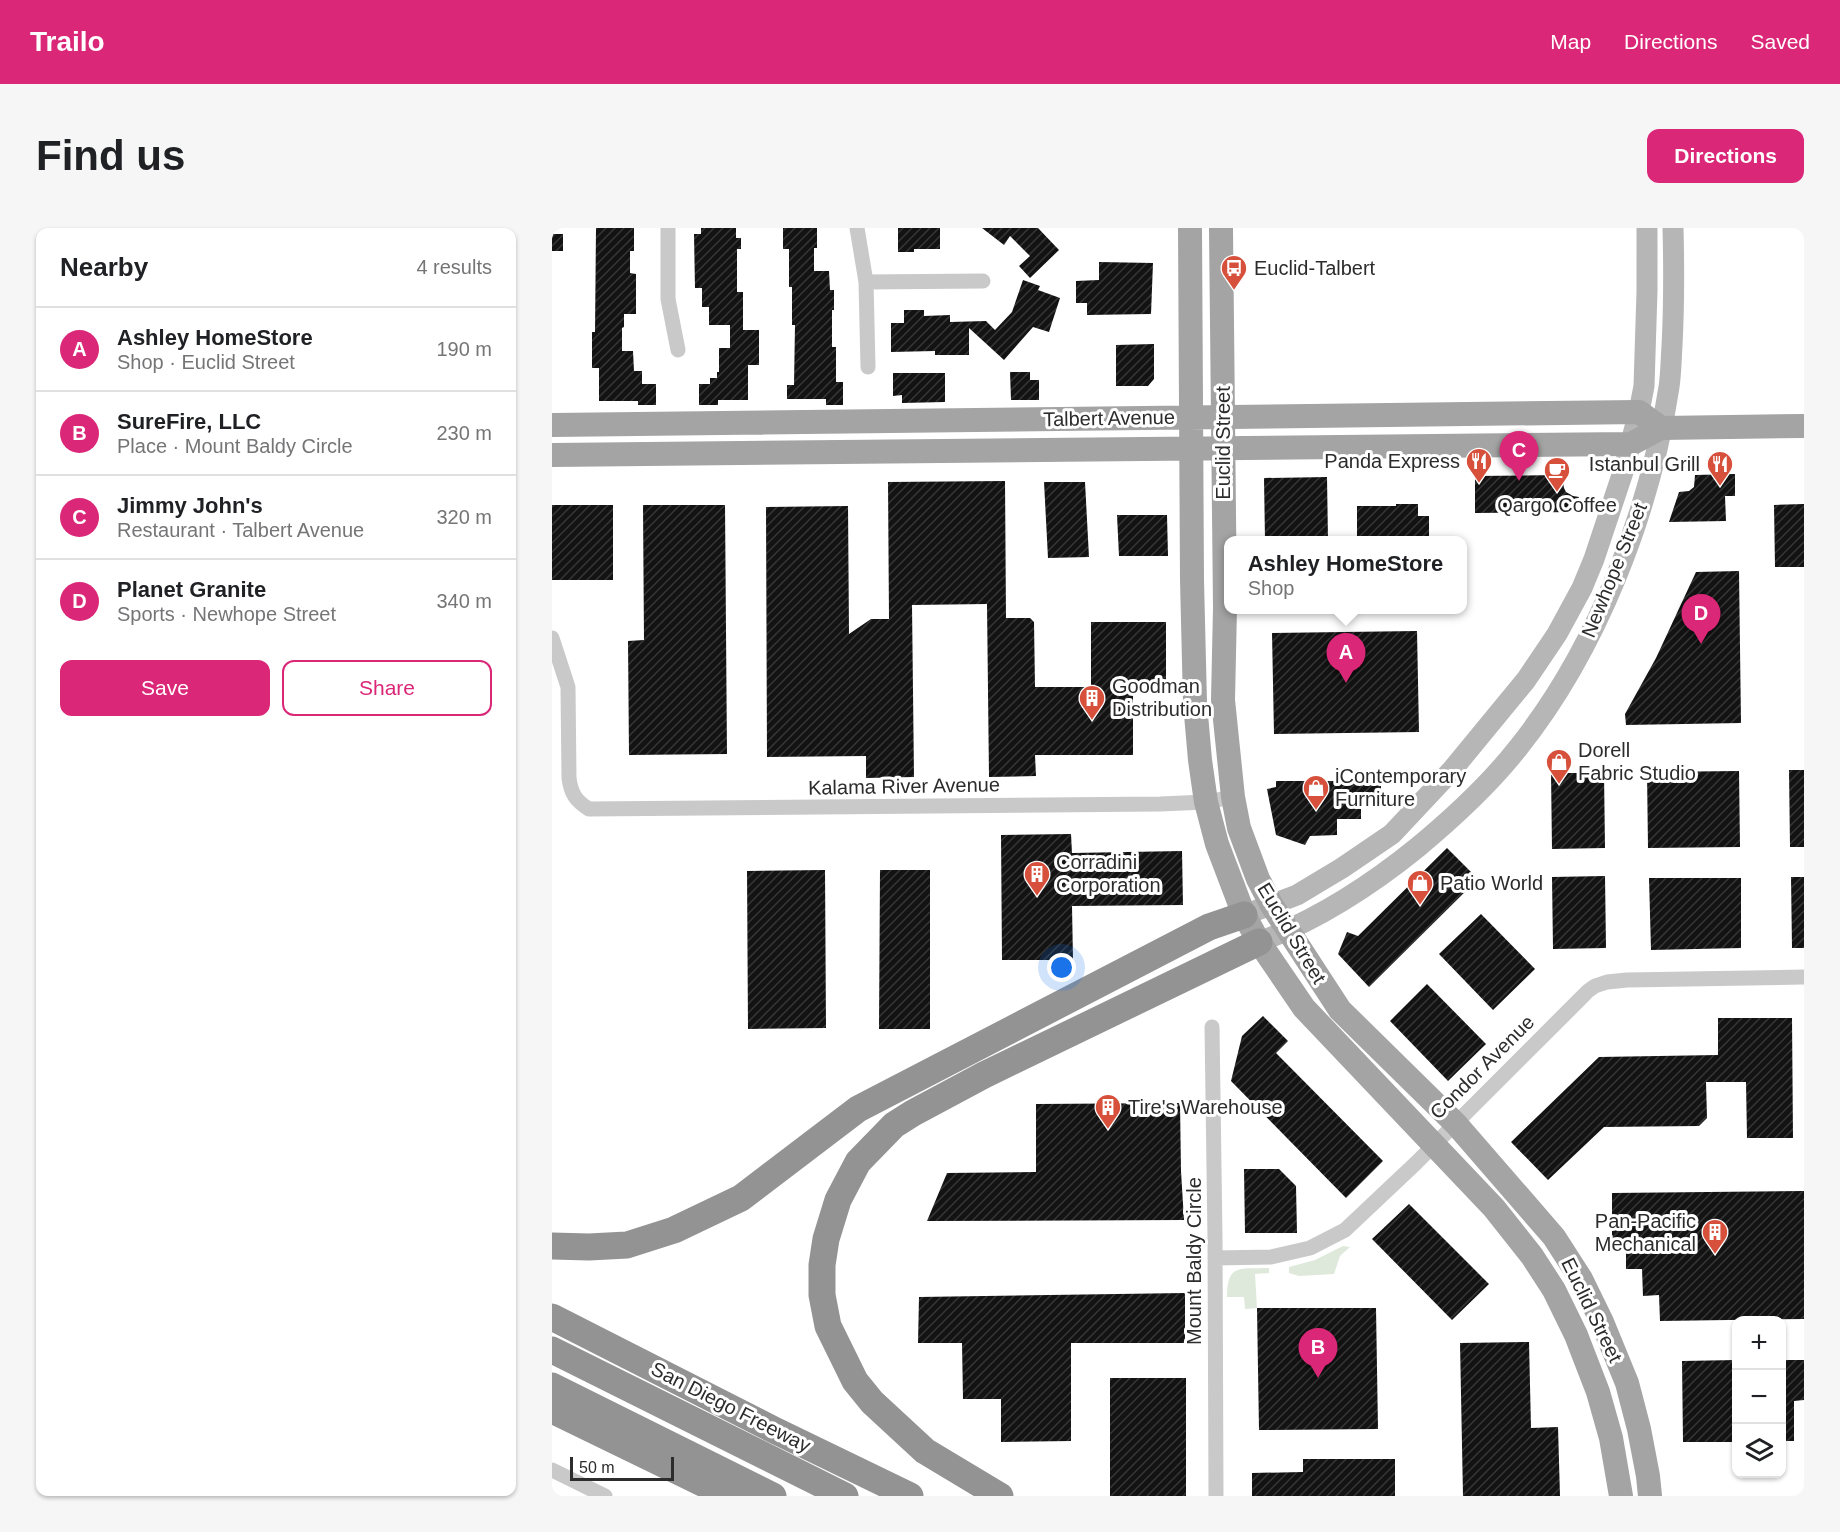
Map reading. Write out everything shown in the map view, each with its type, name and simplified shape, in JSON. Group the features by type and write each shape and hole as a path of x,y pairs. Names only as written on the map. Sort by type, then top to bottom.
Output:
{"highway":[{"path":"552,1246 627,1245 674,1230 741,1198 858,1109 1209,927 1244,915"},
{"path":"1000,1496 925,1451 872,1402 855,1382 828,1326 822,1295 822,1265 826,1239 838,1200 858,1162 894,1125 913,1113 984,1075 1259,942"},
{"name":"San Diego Freeway","path":"552,1317 910,1496"},
{"path":"552,1350 845,1496"},
{"path":"552,1386 773,1496"},
{"path":"552,1410 729,1496"},
{"path":"686,1474 701,1496"}],"main road":[{"name":"Euclid Street","path":"1190,228 1195,703 1206,802 1217,844 1244,915 1259,942 1304,1008 1494,1208 1532,1256 1554,1290 1576,1335 1598,1392 1611,1438 1621,1496"},
{"name":"Euclid Street","path":"1221,228 1225,536"},
{"name":"Talbert Avenue","path":"552,425 1639,412"},
{"path":"1639,412 1661,428"},
{"name":"Talbert Avenue","path":"552,455 1631,444 1661,428 1804,426"},
{"name":"Euclid Street","path":"1225,614 1223,700 1233,797 1239,828 1258,879 1287,931 1340,1010 1456,1124 1548,1230 1581,1279 1602,1322 1627,1383 1639,1429 1650,1496"}],"street":[{"path":"668,228 668,299 678,350"},
{"path":"856,228 866,282 868,367"},
{"name":"Newhope Street","path":"1244,915 1297,895 1392,834 1452,770 1526,680 1557,634 1582,588 1598,548 1639,412 1644,386 1647,228"},
{"name":"Newhope Street","path":"1259,942 1287,931 1356,893 1393,867 1458,812 1518,748 1551,701 1590,636 1632,533 1651,470 1670,385 1674,285 1673,228"},
{"path":"866,282 982,281"},
{"name":"Kalama River Avenue","path":"552,638 568,687 570,790 578,802 589,810 1206,802 1233,797"},
{"name":"Condor Avenue","path":"1215,1258 1271,1257 1310,1248 1345,1230 1434,1146 1568,1010 1595,986 1627,980 1804,977"},
{"name":"Mount Baldy Circle","path":"1212,1027 1216,1496"},
{"path":"552,1470 605,1496"}],"green space":[{"path":"1343,1246 1350,1247 1340,1256 1334,1274 1299,1276 1289,1273 1289,1267 1315,1260"},
{"path":"1269,1268 1269,1273 1255,1274 1257,1308 1245,1309 1244,1297 1227,1297 1229,1278 1237,1270"}],"building":[{"path":"596,228 634,228 634,251 630,251 630,273 636,274 636,314 624,314 622,351 633,351 634,371 642,371 642,384 656,384 656,405 638,405 638,401 599,401 599,368 592,368 592,332 595,332"},
{"path":"701,228 736,228 736,238 741,238 741,249 737,249 737,292 743,292 743,330 759,330 759,365 748,365 748,400 718,400 718,405 699,405 699,384 710,384 710,378 717,378 719,348 730,348 730,325 709,325 709,307 702,307 702,288 695,288 694,234 701,234"},
{"path":"783,228 817,228 814,271 829,271 830,290 834,290 832,347 836,347 836,382 843,382 843,405 826,405 826,399 787,399 787,385 794,385 795,325 792,325 792,287 789,287 789,249 783,249"},
{"path":"898,228 940,228 940,249 914,249 914,252 898,252"},
{"path":"982,228 1038,228 1059,250 1030,278 1019,266 1030,256 1010,236 1004,245"},
{"path":"552,234 563,234 563,251 552,251"},
{"path":"1099,262 1153,263 1151,314 1087,315 1087,303 1076,303 1076,281 1099,280"},
{"path":"1023,280 1040,286 1038,290 1060,298 1049,332 1033,327 1004,360 969,328 969,355 935,355 935,351 891,352 891,323 904,323 904,310 924,310 924,316 950,315 950,322 986,321 995,330 1012,312"},
{"path":"1154,344 1154,379 1148,386 1116,386 1116,345"},
{"path":"1010,372 1030,372 1030,380 1039,380 1039,400 1011,400"},
{"path":"893,373 945,373 945,402 902,403 902,395 893,396"},
{"path":"1735,474 1735,496 1725,496 1726,521 1669,522 1679,492 1689,491 1694,487 1695,475"},
{"path":"1562,475 1566,492 1579,497 1575,512 1475,513 1475,476"},
{"path":"1327,477 1328,536 1265,536 1264,478"},
{"path":"1005,481 1006,618 1030,618 1034,622 1035,687 1091,687 1091,622 1166,622 1166,686 1133,686 1133,755 1035,755 1036,776 989,777 987,604 912,605 914,777 866,778 866,756 767,757 766,507 848,506 849,634 871,619 889,619 888,482"},
{"path":"1044,482 1085,482 1089,557 1048,558"},
{"path":"1396,504 1418,504 1418,516 1429,516 1429,536 1357,536 1357,506 1396,506"},
{"path":"1804,504 1804,567 1775,567 1774,505"},
{"path":"552,505 613,505 613,580 552,580"},
{"path":"643,505 725,505 727,754 629,755 628,641 644,640"},
{"path":"1117,515 1167,515 1168,556 1119,556"},
{"path":"1739,571 1741,723 1626,725 1625,714 1656,658 1696,572"},
{"path":"1417,631 1419,732 1274,734 1272,633"},
{"path":"1789,770 1804,770 1804,847 1790,847"},
{"path":"1739,771 1740,847 1648,848 1647,772"},
{"path":"1551,773 1604,773 1605,848 1552,849"},
{"name":"iContemporary Furniture","path":"1276,781 1381,781 1381,803 1361,803 1361,819 1337,819 1337,835 1310,836 1305,845 1276,835 1267,789 1276,787"},
{"path":"1071,834 1072,853 1182,851 1183,905 1072,906 1073,960 1002,960 1001,835"},
{"name":"Patio World","path":"1447,848 1478,879 1369,987 1338,954 1347,932 1358,936"},
{"path":"825,870 826,1028 748,1029 747,871"},
{"path":"880,870 930,870 930,1029 879,1029"},
{"path":"1605,876 1606,948 1553,949 1552,877"},
{"path":"1791,877 1804,877 1804,948 1792,948"},
{"path":"1649,878 1741,878 1741,948 1651,950"},
{"path":"1481,914 1535,969 1493,1010 1439,954"},
{"path":"1427,984 1486,1044 1448,1081 1390,1021"},
{"path":"1263,1016 1288,1041 1276,1053 1383,1161 1346,1198 1231,1081 1242,1036"},
{"path":"1718,1018 1792,1018 1793,1138 1747,1138 1746,1082 1706,1082 1707,1118 1699,1126 1604,1127 1548,1180 1511,1142 1599,1057 1718,1055"},
{"path":"1180,1103 1184,1220 927,1221 947,1173 1036,1172 1036,1104"},
{"path":"1244,1169 1279,1169 1296,1186 1297,1233 1245,1233"},
{"name":"Pan-Pacific Mechanical","path":"1804,1191 1804,1319 1786,1319 1786,1316 1732,1316 1732,1320 1660,1321 1659,1295 1643,1296 1642,1269 1626,1269 1626,1242 1612,1242 1612,1193"},
{"path":"1409,1204 1489,1284 1452,1320 1372,1239"},
{"path":"1185,1293 1185,1343 1071,1343 1071,1441 1001,1442 1001,1399 963,1399 962,1343 918,1343 919,1297"},
{"path":"1257,1308 1376,1308 1378,1429 1259,1430"},
{"path":"1529,1342 1531,1428 1558,1427 1560,1496 1463,1496 1460,1343"},
{"path":"1732,1360 1732,1442 1683,1442 1682,1361"},
{"path":"1786,1360 1804,1360 1804,1400 1794,1401 1794,1441 1786,1441"},
{"path":"1110,1378 1186,1378 1186,1496 1110,1496"},
{"path":"1303,1459 1395,1459 1395,1496 1252,1496 1252,1473 1303,1472"}],"place":[{"name":"Euclid-Talbert","path":"1234,291"},
{"name":"Jimmy John's","path":"1519,481"},
{"name":"Panda Express","path":"1479,484"},
{"name":"Istanbul Grill","path":"1720,487"},
{"name":"Qargo Coffee","path":"1557,493"},
{"name":"Planet Granite","path":"1701,644"},
{"name":"Ashley HomeStore","path":"1346,683"},
{"name":"Goodman Distribution","path":"1092,721"},
{"name":"Dorell Fabric Studio","path":"1559,785"},
{"name":"iContemporary Furniture","path":"1316,811"},
{"name":"Corradini Corporation","path":"1037,897"},
{"name":"Patio World","path":"1420,906"},
{"name":"Tire's Warehouse","path":"1108,1130"},
{"name":"Pan-Pacific Mechanical","path":"1715,1255"},
{"name":"SureFire, LLC","path":"1318,1378"}]}
